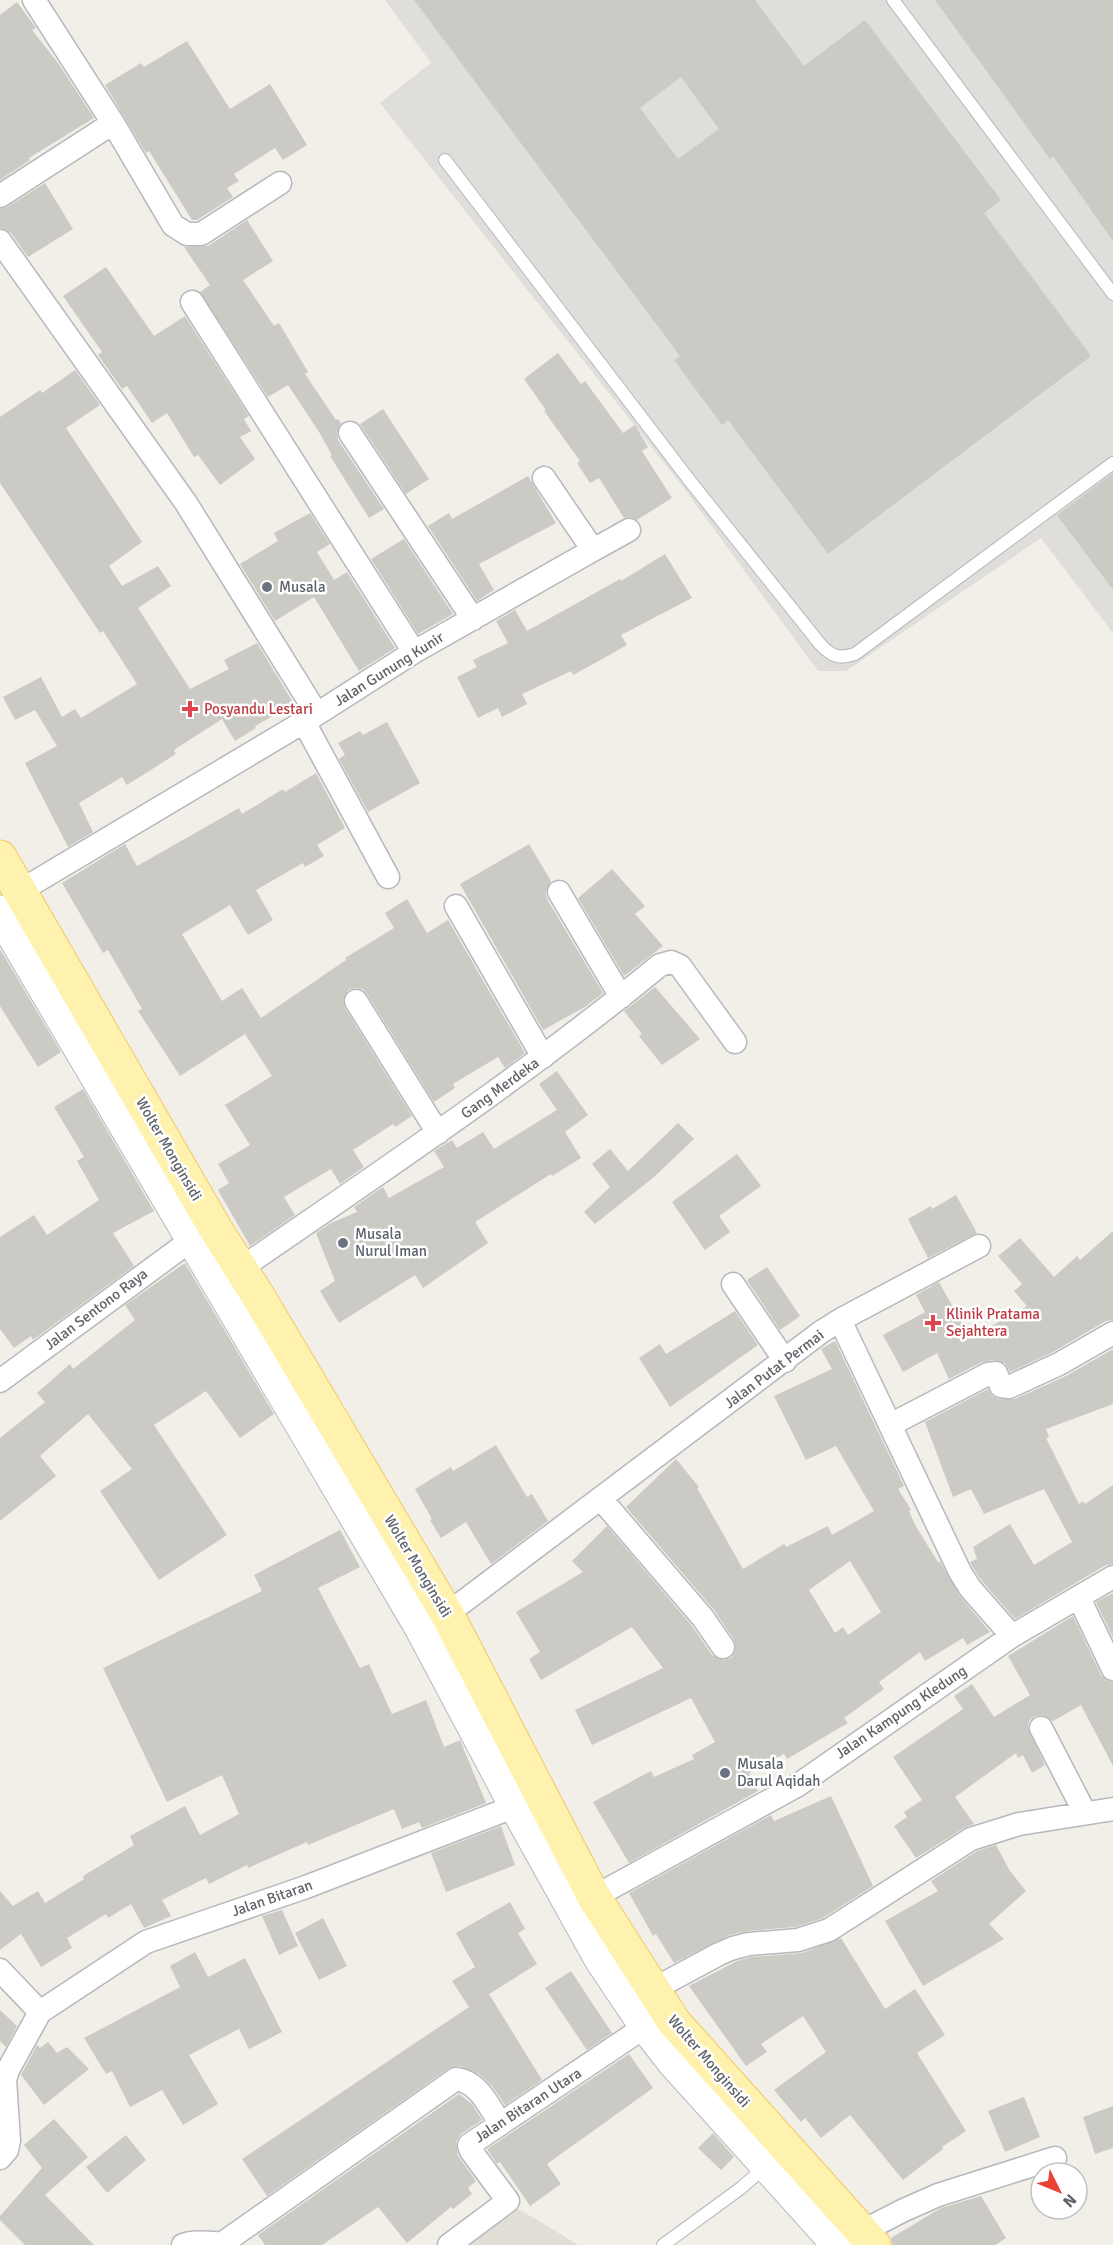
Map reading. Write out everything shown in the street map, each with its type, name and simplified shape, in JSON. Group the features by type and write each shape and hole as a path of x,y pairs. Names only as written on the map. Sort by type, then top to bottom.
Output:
{"main road":[{"name":"Wolter Monginsidi","path":"0,857 10,902 194,1239 247,1303 447,1614 594,1897 652,1990 770,2162"},
{"name":"Wolter Monginsidi","path":"10,902 240,1269 247,1303 516,1806 640,2031 673,2061 770,2162 859,2240"}],"street":[{"path":"33,0 113,123 173,225 187,234 201,234 279,183"},
{"path":"0,196 113,123"},
{"path":"0,241 186,503 311,718 388,877"},
{"path":"192,302 414,652"},
{"path":"350,433 473,620"},
{"path":"544,478 593,550"},
{"name":"Jalan Gunung Kunir","path":"10,902 311,718 414,652 629,530"},
{"path":"559,892 621,997"},
{"path":"456,906 543,1058"},
{"name":"Gang Merdeka","path":"240,1269 543,1058 660,965 671,962 680,966 735,1042"},
{"path":"356,1001 438,1133"},
{"name":"Jalan Sentono Raya","path":"0,1382 194,1239"},
{"path":"840,1320 979,1246"},
{"path":"732,1284 785,1361"},
{"name":"Jalan Putat Permai","path":"447,1614 840,1320 960,1572 970,1588 1012,1636"},
{"path":"890,1425 988,1374 996,1374 1001,1386 1009,1388 1059,1364 1113,1333"},
{"path":"601,1499 703,1618 723,1647"},
{"name":"Jalan Kampung Kledung","path":"594,1897 798,1785 1012,1636 1113,1577"},
{"path":"1079,1598 1113,1669"},
{"path":"1041,1728 1085,1813"},
{"name":"Jalan Bitaran","path":"0,2158 7,2150 9,2140 5,2080 8,2070 40,2012 146,1942 306,1887 516,1806"},
{"path":"652,1990 733,1948 805,1938 829,1930 971,1839 1019,1824 1113,1809"},
{"path":"0,1970 40,2012"},
{"name":"Jalan Bitaran Utara","path":"449,2245 508,2201 469,2145 640,2031"},
{"path":"183,2245 192,2241 207,2244 223,2243 456,2079 466,2080 475,2085 500,2123"},
{"path":"859,2240 904,2210 938,2195 1055,2158"}],"lane":[{"path":"893,0 1113,294"},
{"path":"445,160 690,481 820,644 834,657 842,658 855,654 1113,463"},
{"path":"663,2245 741,2188 770,2162"}],"shaded area":[{"path":"385,0 1113,0 1113,633 1041,538 846,671 818,671 680,483 380,103 431,63"},
{"path":"510,2205 536,2219 578,2245 454,2245"}],"building":[{"path":"414,0 755,0 804,66 865,20 1001,200 984,213 1091,356 828,554 728,420 722,425 674,360 680,356","holes":["681,77 719,129 678,159 640,108"]},
{"path":"935,0 1113,0 1113,241 1053,156 1050,159"},
{"path":"17,2 36,28 32,30 58,63 94,118 29,158 30,160 0,180 0,15"},
{"path":"187,41 230,109 270,84 307,145 283,160 275,148 234,174 239,181 227,188 233,197 197,220 192,220 149,151 146,153 105,85 141,63 144,67"},
{"path":"45,183 73,229 28,257 11,233 0,228 0,209"},
{"path":"247,220 273,261 243,280 274,326 279,323 308,372 305,374 336,420 338,419 341,423 337,433 338,440 384,509 369,518 330,456 332,455 319,432 288,385 268,397 200,292 210,285 184,247 208,246"},
{"path":"106,267 154,336 185,316 249,416 244,419 251,431 240,437 255,459 220,485 198,455 194,457 167,413 152,423 127,386 122,389 98,355 102,352 63,296"},
{"path":"558,353 581,384 585,381 623,433 635,425 648,447 642,451 672,498 637,520 630,517 624,518 599,478 590,483 577,463 580,461 524,379"},
{"path":"75,370 100,405 66,428 142,542 109,566 122,586 158,566 171,586 138,608 190,689 229,669 224,660 257,643 294,704 255,726 256,728 235,741 222,719 174,750 176,754 127,785 122,777 79,803 93,832 68,847 25,763 57,746 35,710 15,720 3,697 41,677 62,717 75,709 81,718 137,684 103,631 100,633 0,483 0,417 40,390 42,393"},
{"path":"383,409 429,479 406,494 360,424"},
{"path":"1113,473 1113,590 1057,515"},
{"path":"528,476 556,523 479,564 494,590 477,601 428,526 449,513 452,519"},
{"path":"310,513 330,544 317,552 334,580 347,572 395,648 359,671 314,597 275,621 240,564 278,541 274,533"},
{"path":"404,539 453,614 418,634 371,559"},
{"path":"665,554 692,598 621,635 627,645 604,658 573,675 571,671 522,694 527,704 502,717 498,708 478,718 457,677 477,667 473,660 508,643 496,621 515,610 527,631 620,579 621,581"},
{"path":"387,722 420,783 368,812 339,759 345,755 338,743 360,731 363,735"},
{"path":"316,773 345,828 317,845 324,856 305,867 303,863 256,890 273,920 248,935 230,905 182,934 222,1001 242,988 261,1018 346,960 345,958 394,928 385,913 407,899 427,933 448,920 525,1053 505,1068 498,1057 453,1084 455,1088 434,1102 367,994 363,989 348,990 343,1001 345,1008 412,1116 395,1127 393,1124 353,1150 364,1167 340,1184 331,1169 284,1197 295,1215 250,1246 218,1190 229,1183 218,1164 250,1145 225,1105 272,1076 245,1034 180,1076 138,1011 142,1009 108,950 103,953 62,883 125,844 137,866 239,808 242,814 283,789 285,792"},
{"path":"529,844 551,881 546,892 547,899 603,993 585,1007 543,1030 460,884"},
{"path":"612,869 645,906 635,914 663,946 624,976 578,898"},
{"path":"0,949 61,1052 38,1067 0,1006"},
{"path":"655,987 700,1039 662,1065 639,1036 642,1034 624,1011"},
{"path":"557,1071 588,1115 565,1132 581,1158 552,1176 551,1174 475,1222 488,1243 423,1288 415,1275 339,1323 320,1291 335,1281 316,1233 331,1223 357,1212 354,1207 383,1187 389,1198 444,1167 434,1151 452,1140 457,1148 483,1132 494,1149 557,1110 539,1084"},
{"path":"83,1089 154,1211 113,1233 134,1266 33,1340 31,1336 14,1348 0,1329 0,1237 34,1215 47,1235 99,1200 77,1161 84,1157 54,1107"},
{"path":"678,1123 694,1139 654,1177 595,1224 584,1212 610,1187 592,1164 610,1149 628,1171"},
{"path":"737,1154 761,1186 719,1216 730,1232 705,1250 672,1202"},
{"path":"956,1195 977,1233 928,1258 908,1219"},
{"path":"1113,1231 1113,1320 1106,1321 1053,1352 1010,1372 1005,1363 994,1360 982,1362 949,1379 937,1353 903,1372 883,1335 925,1312 916,1295 939,1282 970,1338 1027,1306 1014,1291 1022,1284 998,1256 1020,1238 1054,1277 1077,1256 1080,1260"},
{"path":"185,1263 274,1414 240,1438 206,1391 154,1425 227,1535 159,1580 100,1491 132,1469 88,1414 40,1456 56,1476 0,1521 0,1438 45,1402 37,1393 70,1364 73,1369 135,1320 125,1305"},
{"path":"767,1267 800,1316 780,1330 747,1280"},
{"path":"735,1311 758,1345 670,1407 639,1358 660,1344 666,1354"},
{"path":"835,1341 904,1486 898,1489 911,1510 909,1511 915,1525 938,1562 940,1561 959,1595 990,1632 967,1645 963,1638 925,1661 920,1652 879,1682 884,1689 844,1718 848,1723 787,1759 784,1754 749,1773 758,1791 629,1863 593,1802 651,1771 654,1777 694,1759 692,1755 715,1742 691,1698 592,1745 575,1710 663,1668 632,1627 541,1680 529,1659 540,1652 516,1612 583,1572 572,1561 607,1526 692,1626 712,1655 723,1660 731,1658 735,1652 734,1640 714,1610 626,1507 676,1459 699,1487 697,1488 743,1569 784,1544 786,1547 828,1526 832,1535 874,1511 836,1446 806,1460 774,1396 832,1369 821,1349","holes":["850,1561 881,1612 848,1635 843,1627 835,1633 809,1590"]},
{"path":"1113,1349 1113,1404 1046,1429 1049,1437 1046,1438 1079,1504 1083,1501 1085,1504 1113,1485 1113,1564 1106,1565 1015,1619 981,1580 972,1566 970,1562 977,1559 973,1547 1010,1524 1034,1565 1072,1542 1044,1489 984,1514 971,1489 953,1497 925,1422 988,1389 992,1396 999,1399 1015,1399 1066,1376"},
{"path":"496,1445 527,1497 532,1494 548,1521 491,1564 466,1522 441,1538 415,1489 451,1467 453,1471"},
{"path":"340,1530 360,1567 318,1588 360,1668 369,1664 392,1714 426,1700 444,1747 460,1740 486,1803 422,1828 419,1822 402,1829 394,1809 308,1845 307,1842 248,1868 247,1865 209,1884 206,1878 162,1900 171,1916 144,1928 131,1904 108,1918 106,1914 67,1938 72,1948 41,1967 21,1934 0,1950 0,1891 13,1906 38,1891 45,1903 84,1879 83,1876 134,1845 130,1836 185,1806 200,1835 239,1814 222,1775 167,1802 103,1668 262,1591 254,1575"},
{"path":"1113,1593 1113,1638 1096,1602"},
{"path":"1073,1616 1101,1675 1113,1682 1113,1766 1081,1705 1053,1721 1042,1715 1035,1716 1029,1721 1028,1728 1045,1765 1032,1773 1023,1755 1018,1758 1016,1753 955,1797 974,1824 916,1858 894,1826 907,1817 904,1812 922,1800 893,1757 963,1709 954,1696 972,1684 994,1717 1030,1695 1008,1656"},
{"path":"831,1796 873,1886 823,1918 795,1927 730,1935 674,1963 656,1934 653,1936 629,1893 771,1815 774,1821"},
{"path":"501,1826 515,1865 446,1892 431,1853"},
{"path":"996,1845 1010,1871 1026,1891 989,1924 1004,1939 923,1986 885,1921 938,1891 931,1881 977,1851"},
{"path":"510,1902 525,1929 518,1933 537,1964 489,1994 542,2080 505,2105 492,2086 479,2074 459,2066 449,2068 267,2196 242,2159 469,2007 452,1981 475,1967 456,1933"},
{"path":"282,1910 298,1946 279,1955 262,1916"},
{"path":"323,1918 347,1966 319,1980 295,1933"},
{"path":"841,1938 885,2009 915,1989 945,2035 917,2053 966,2131 942,2147 943,2149 903,2180 850,2115 821,2138 805,2118 801,2122 774,2090 826,2052 803,2016 761,2044 767,2052 746,2066 689,1986 737,1961 751,1957 802,1953"},
{"path":"195,1952 208,1977 245,1958 282,2032 249,2049 239,2029 189,2055 218,2104 183,2125 162,2090 130,2107 112,2071 106,2074 84,2038 180,1987 170,1966"},
{"path":"571,1971 612,2033 587,2050 545,1988"},
{"path":"0,2010 17,2026 6,2047 0,2041"},
{"path":"48,2042 57,2053 67,2047 89,2069 44,2105 21,2075 37,2045 40,2048"},
{"path":"629,2054 653,2088 547,2164 561,2184 530,2206 500,2162 497,2164 487,2149"},
{"path":"459,2094 472,2104 482,2120 461,2134 456,2141 458,2156 476,2181 468,2188 472,2194 453,2209 451,2207 407,2243 378,2207 322,2245 265,2245 258,2235"},
{"path":"1024,2097 1040,2137 1005,2152 988,2111"},
{"path":"1113,2106 1113,2148 1095,2154 1083,2117"},
{"path":"54,2119 88,2157 45,2195 94,2245 25,2245 0,2220 0,2216 42,2168 24,2145"},
{"path":"713,2133 734,2157 721,2170 698,2148"},
{"path":"126,2135 146,2160 107,2193 86,2167"},
{"path":"981,2196 1006,2238 995,2245 892,2245 891,2238 941,2208"}],"place":[{"name":"Musala","path":"267,587"},
{"name":"Posyandu Lestari","path":"190,709"},
{"name":"Musala Nurul Iman","path":"343,1243"},
{"name":"Klinik Pratama Sejahtera","path":"933,1323"},
{"name":"Musala Darul Aqidah","path":"725,1773"}]}
